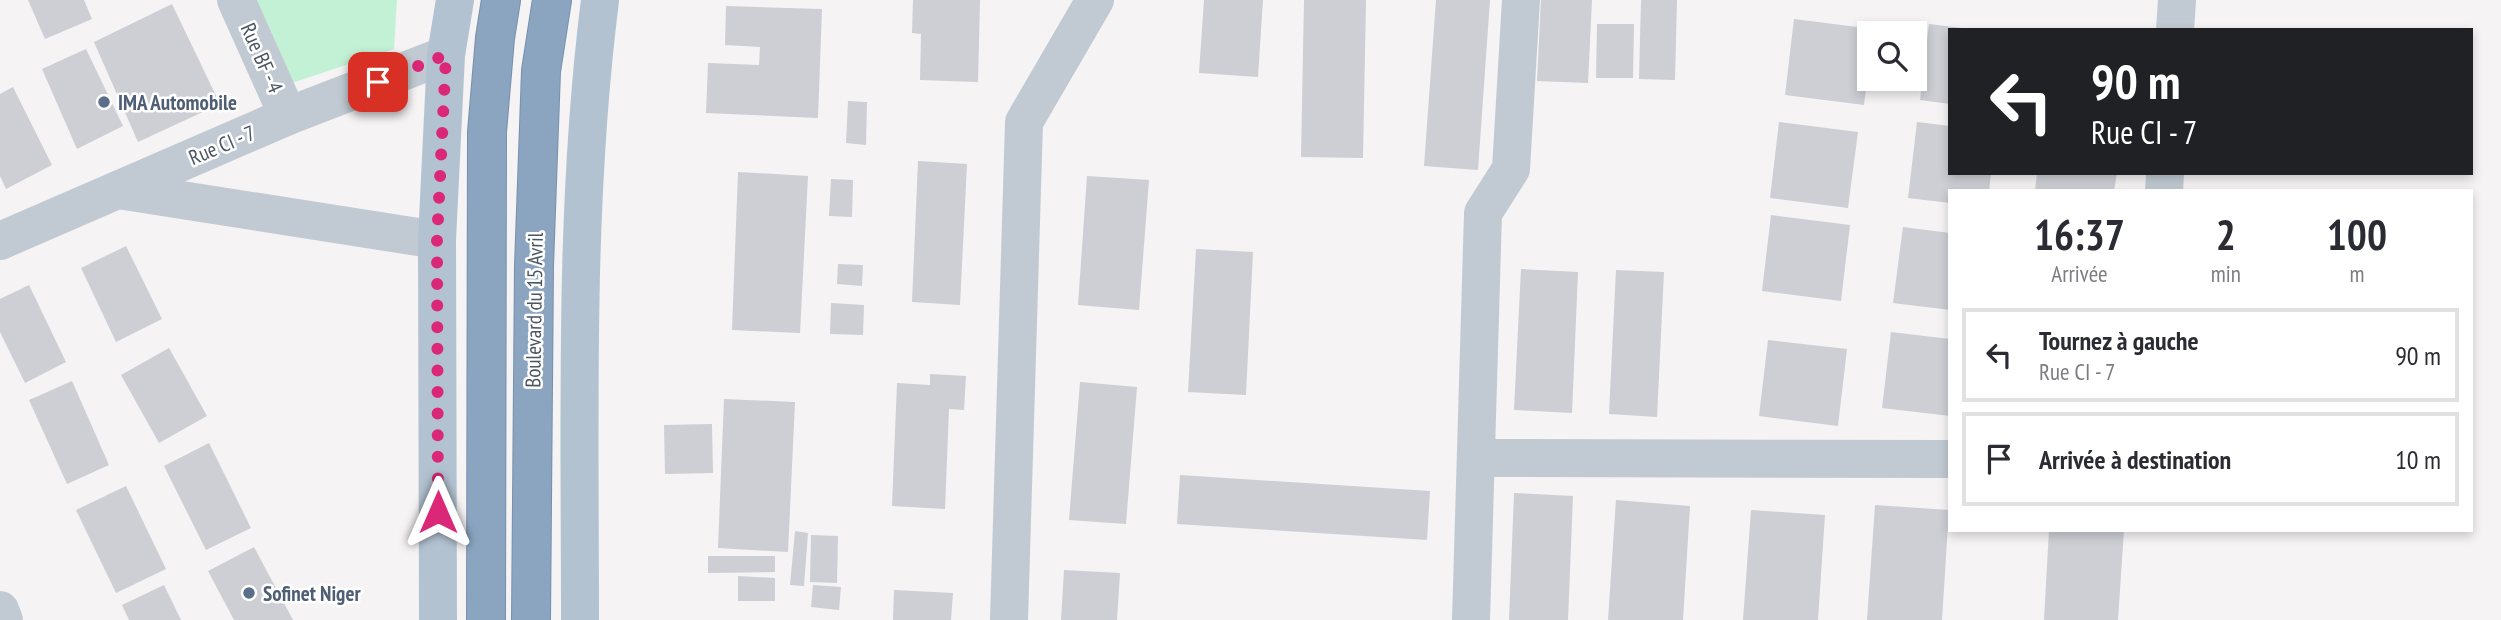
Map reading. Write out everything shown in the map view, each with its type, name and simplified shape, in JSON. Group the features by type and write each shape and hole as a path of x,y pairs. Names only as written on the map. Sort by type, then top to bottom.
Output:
{"highway":[{"path":"486,620 487,132 501,0"},
{"name":"Boulevard du 15 Avril","path":"531,620 534,266 541,71 552,0"}],"main road":[{"path":"438,620 437,240 446,55 455,0"},
{"path":"580,620 582,209 591,69 600,0"}],"street":[{"name":"Rue BF - 4","path":"236,0 288,116"},
{"path":"1009,620 1024,122 1095,0"},
{"path":"1471,620 1483,214 1511,169 1521,0"},
{"path":"2175,28 2177,0"},
{"name":"Rue CI - 7","path":"0,241 288,116 446,55"},
{"path":"118,190 437,240"},
{"path":"1476,458 1948,460"},
{"path":"0,610 4,620"}],"green space":[{"path":"254,0 397,0 394,49 292,83"}],"building":[{"path":"28,0 84,0 92,19 45,39"},
{"path":"913,0 980,0 978,82 920,80 921,34 912,33"},
{"path":"1204,0 1263,0 1258,77 1199,73"},
{"path":"1304,0 1366,0 1363,158 1301,157"},
{"path":"1436,0 1490,0 1478,170 1424,166"},
{"path":"1541,0 1592,0 1588,83 1537,81"},
{"path":"1641,0 1677,0 1675,80 1639,79"},
{"path":"172,4 220,104 138,142 94,42"},
{"path":"726,6 822,9 818,118 706,113 708,63 759,65 760,47 725,45"},
{"path":"1794,19 1857,27 1857,91 1866,91 1864,105 1785,95"},
{"path":"1597,24 1634,24 1633,78 1596,78"},
{"path":"1929,24 1962,28 1948,28 1948,104 1920,100 1921,91 1927,91"},
{"path":"86,49 123,126 77,149 42,69"},
{"path":"13,87 52,165 6,189 0,176 0,94"},
{"path":"848,101 867,102 866,145 846,143"},
{"path":"1779,122 1858,132 1848,208 1770,198"},
{"path":"1917,122 1948,126 1948,175 1991,175 1989,189 1948,189 1948,203 1908,198"},
{"path":"918,161 967,164 960,305 912,302"},
{"path":"738,172 808,176 800,333 732,330"},
{"path":"2037,175 2117,175 2114,189 2035,189"},
{"path":"1087,176 1149,180 1139,310 1078,305"},
{"path":"831,179 853,180 852,217 829,216"},
{"path":"1771,215 1850,225 1841,301 1762,291"},
{"path":"1903,227 1948,233 1948,310 1893,303"},
{"path":"126,246 162,319 116,342 81,268"},
{"path":"1196,249 1253,252 1246,395 1188,392"},
{"path":"838,264 863,265 862,286 837,284"},
{"path":"1521,269 1578,272 1572,413 1514,410"},
{"path":"1616,270 1664,272 1657,417 1609,414"},
{"path":"29,285 66,362 25,383 0,332 0,299"},
{"path":"831,303 864,305 863,335 830,334"},
{"path":"1891,332 1948,339 1948,416 1882,408"},
{"path":"1768,340 1847,349 1838,426 1759,416"},
{"path":"169,348 207,416 159,443 121,375"},
{"path":"930,374 966,376 964,410 949,409 945,509 892,506 897,383 930,385"},
{"path":"72,381 109,465 67,484 29,400"},
{"path":"1080,382 1137,387 1126,524 1069,520"},
{"path":"724,399 795,402 788,552 718,548"},
{"path":"712,424 713,473 665,474 664,425"},
{"path":"209,443 251,528 206,550 164,466"},
{"path":"1180,475 1430,491 1427,540 1177,524"},
{"path":"126,486 166,569 116,593 76,510"},
{"path":"1514,493 1573,496 1568,620 1509,620"},
{"path":"1616,500 1690,506 1683,620 1608,620"},
{"path":"1875,505 1948,510 1942,620 1867,620"},
{"path":"1751,510 1825,515 1818,620 1743,620"},
{"path":"795,531 808,533 804,586 790,585"},
{"path":"2049,532 2124,532 2118,620 2044,620"},
{"path":"811,535 838,536 837,583 810,582"},
{"path":"254,547 293,620 234,620 208,571"},
{"path":"708,556 775,556 775,572 708,573"},
{"path":"1064,570 1120,573 1117,620 1061,620"},
{"path":"738,576 775,578 775,601 738,601"},
{"path":"164,585 181,620 129,620 122,605"},
{"path":"813,585 841,587 839,610 811,607"},
{"path":"894,590 953,593 951,620 893,620"}],"place":[{"name":"IMA Automobile","path":"104,102"},
{"name":"Sofinet Niger","path":"249,593"}],"route":[{"path":"378,82 446,55 437,240 438,512"}]}
